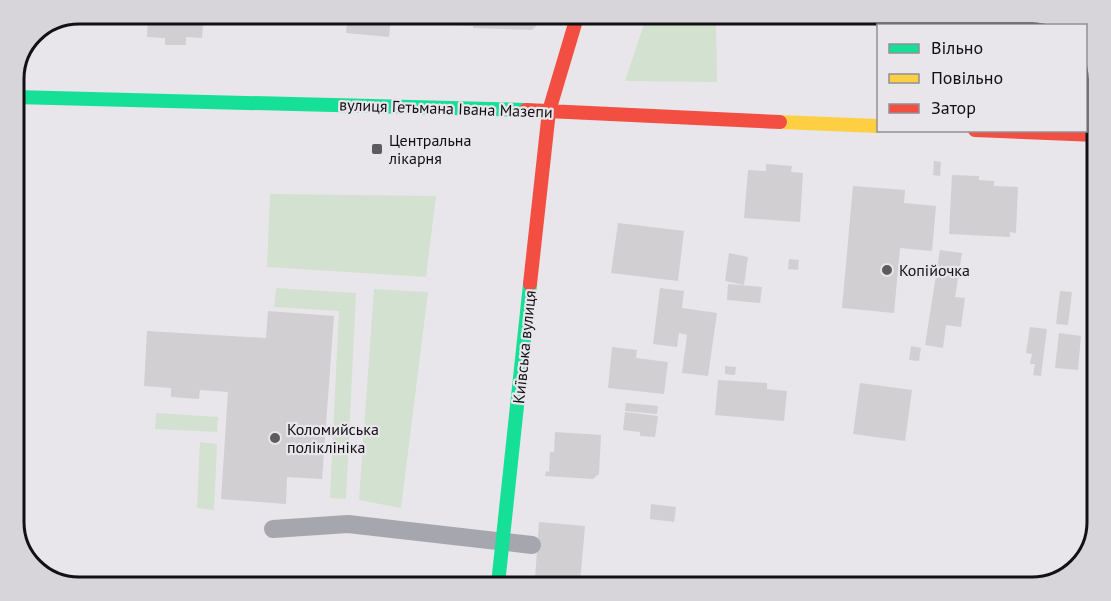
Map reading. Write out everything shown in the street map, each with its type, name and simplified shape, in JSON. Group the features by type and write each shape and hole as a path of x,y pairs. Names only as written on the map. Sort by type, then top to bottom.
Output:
{"main road":[{"name":"Київська вулиця","path":"499,577 549,111 575,24"},
{"name":"вулиця Гетьмана Івана Мазепи","path":"24,97 549,111 877,126"},
{"path":"1025,132 1087,135"}],"lane":[{"path":"273,529 348,524 532,545"}],"green space":[{"path":"644,24 716,24 717,82 625,81"},
{"path":"270,194 436,196 426,277 267,267"},
{"path":"276,288 356,293 346,499 330,498 339,311 274,307"},
{"path":"374,289 428,292 401,508 359,500"},
{"path":"156,413 218,417 217,432 155,429"},
{"path":"200,442 217,444 214,510 197,508"}],"building":[{"path":"148,24 203,24 202,38 186,37 186,45 165,45 165,38 147,37"},
{"path":"347,24 390,24 389,37 346,33"},
{"path":"452,24 539,24 532,30"},
{"path":"934,161 941,162 940,176 933,175"},
{"path":"766,164 792,166 791,172 803,173 800,222 744,218 748,170 766,171"},
{"path":"952,175 979,176 979,180 994,181 994,186 1018,187 1016,233 1010,232 1010,237 949,234"},
{"path":"853,186 905,190 904,203 936,206 932,251 900,248 894,313 842,308"},
{"path":"618,223 684,231 678,281 611,273"},
{"path":"940,250 962,253 955,297 965,298 961,327 946,325 943,348 925,345"},
{"path":"729,253 748,257 744,285 725,281"},
{"path":"789,259 799,260 798,270 788,269"},
{"path":"728,284 762,287 760,303 727,300"},
{"path":"660,288 684,291 682,308 717,313 708,376 682,373 687,335 679,333 677,347 653,344"},
{"path":"1060,291 1072,292 1068,325 1056,324"},
{"name":"Коломийська поліклініка","path":"268,311 334,316 322,479 287,477 286,504 221,499 228,392 200,390 199,399 171,397 171,388 144,386 147,331 266,338"},
{"path":"1030,327 1047,329 1041,376 1033,375 1035,364 1030,364 1032,354 1026,353"},
{"path":"1059,333 1081,336 1078,370 1055,368"},
{"path":"911,346 921,348 919,361 909,360"},
{"path":"612,347 637,350 636,358 668,362 664,394 608,388"},
{"path":"725,366 736,367 735,375 725,374"},
{"path":"718,380 767,383 767,389 787,391 784,421 715,415"},
{"path":"860,383 912,390 905,441 853,434"},
{"path":"626,403 658,406 657,414 625,411"},
{"path":"625,412 658,416 655,437 640,436 640,432 623,430"},
{"path":"555,432 601,435 599,474 593,479 545,476 546,471 549,472 550,452 554,452"},
{"path":"651,504 676,507 674,522 650,519"},
{"path":"539,522 585,526 581,577 535,577"}],"traffic: fast":[{"path":"24,97 526,110"},
{"path":"499,577 530,284"}],"traffic: slow":[{"path":"780,122 877,126"}],"traffic: jam":[{"path":"530,284 549,111 575,24"},
{"path":"526,110 780,122"},
{"path":"1024,132 1087,135"}],"place":[{"name":"Центральна лікарня","path":"377,149"},
{"name":"Копійочка","path":"887,270"},
{"name":"Коломийська поліклініка","path":"275,438"}]}
